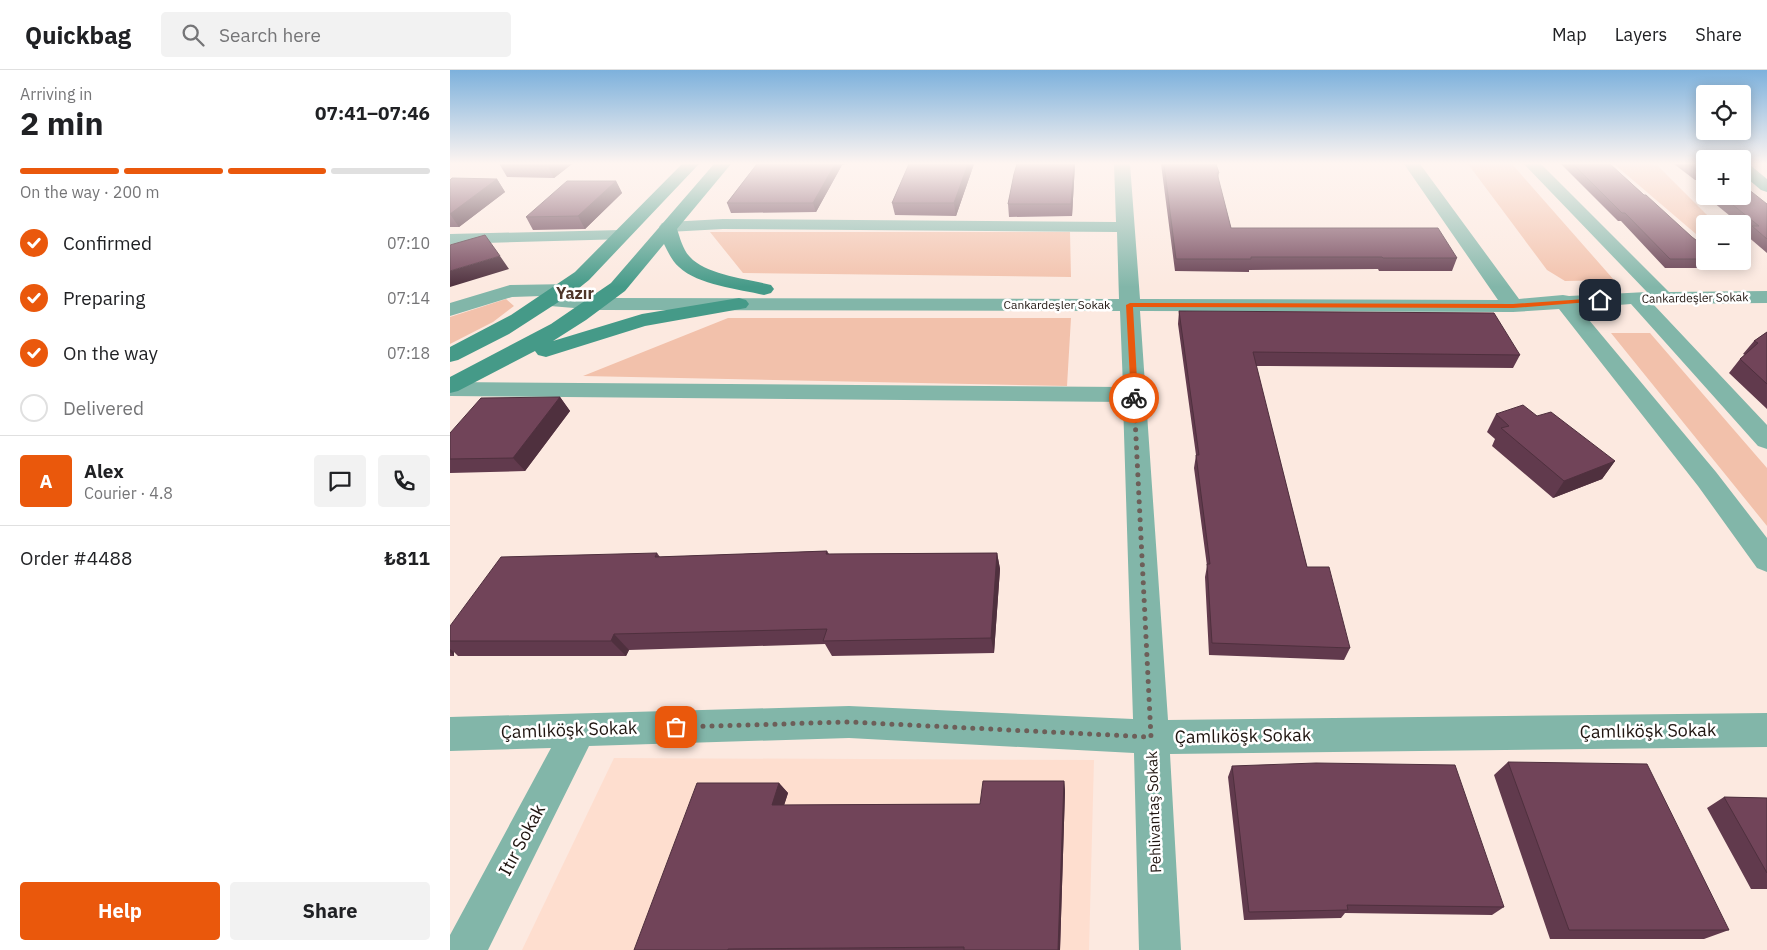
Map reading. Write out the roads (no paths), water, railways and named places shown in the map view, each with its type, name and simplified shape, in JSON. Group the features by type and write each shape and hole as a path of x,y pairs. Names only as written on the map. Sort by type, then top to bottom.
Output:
{"main road":[{"path":"450,355 487,338 557,295 582,276 650,205"},
{"path":"450,388 560,330 598,304 618,288 687,205"},
{"path":"668,227 672,243 685,263 708,276 764,289"},
{"path":"476,373 642,320 739,304"}],"street":[{"name":"Pehlivantaş Sokak","path":"1124,205 1160,950"},
{"path":"1441,205 1507,298"},
{"path":"1572,205 1664,298"},
{"path":"668,227 722,224 1125,226"},
{"path":"450,239 620,235"},
{"name":"Cankardeşler Sokak","path":"557,295 618,288 1129,296 1507,298 1563,301 1636,298 1767,297"},
{"path":"450,310 510,291 557,295"},
{"name":"Cankardeşler Sokak","path":"557,295 598,304 739,304 1129,296"},
{"path":"1636,298 1767,440"},
{"path":"1563,301 1707,479 1767,560"},
{"path":"450,388 1134,395"},
{"name":"Çamlıköşk Sokak","path":"450,734 849,722 1151,737 1767,730"},
{"name":"Itır Sokak","path":"465,950 579,730"}],"district":[{"name":"Yazır","path":"575,293"}]}
